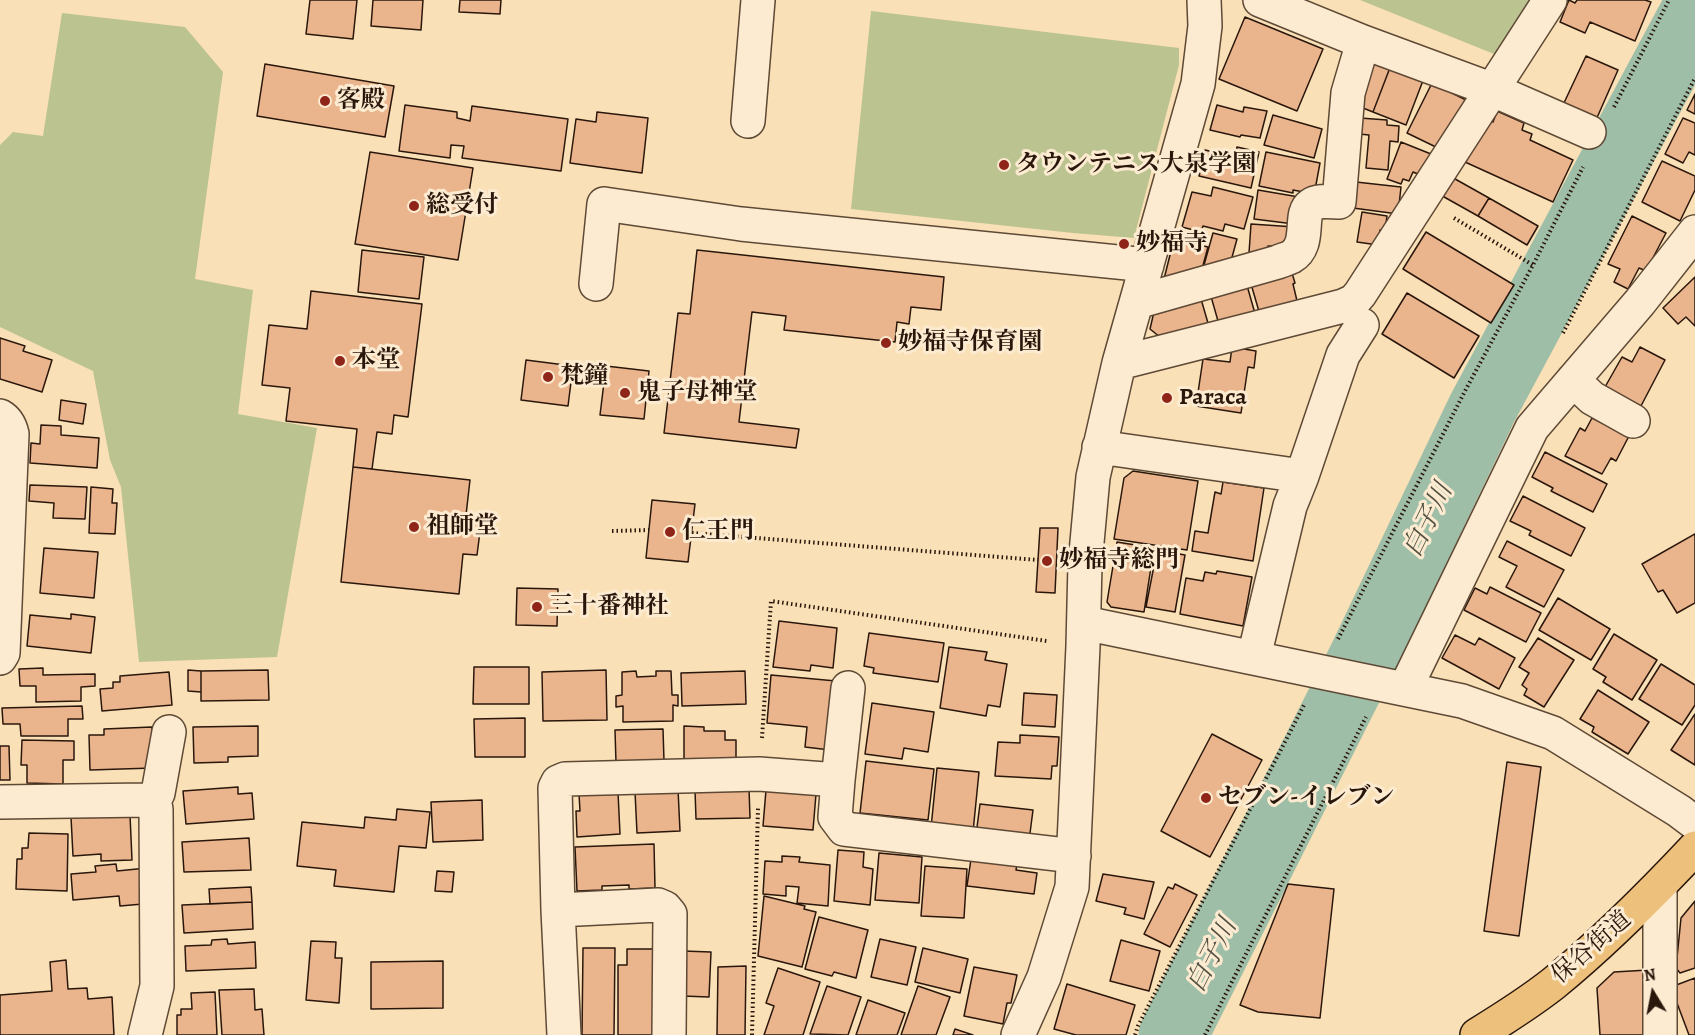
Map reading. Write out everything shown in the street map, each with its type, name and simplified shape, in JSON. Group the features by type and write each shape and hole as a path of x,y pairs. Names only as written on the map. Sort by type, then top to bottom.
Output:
{"main road":[{"name":"保谷街道","path":"1477,1035 1514,1012 1585,956 1660,886 1695,848"}],"street":[{"path":"748,121 758,0"},
{"path":"1018,1035 1047,966 1072,887 1084,623 1083,602 1093,477 1119,363 1198,84 1205,26 1204,0"},
{"path":"1260,0 1493,90 1589,132"},
{"path":"1119,363 1343,306 1354,301 1550,0"},
{"path":"1137,302 1278,262 1292,256 1300,248 1307,210 1311,204 1339,202 1348,93 1364,42"},
{"path":"596,284 604,204 741,224 1147,265"},
{"path":"1388,686 1532,428 1694,235"},
{"path":"1254,657 1290,506 1343,355 1362,325"},
{"path":"1573,380 1592,398 1634,421"},
{"path":"0,416 6,419 12,434 3,653 0,658"},
{"path":"1099,447 1302,476"},
{"path":"1084,623 1462,701 1553,733 1695,823"},
{"path":"848,688 835,817 843,829 1074,856"},
{"path":"153,802 158,793 169,732"},
{"path":"564,1035 555,788 558,782 565,779 759,774 838,780"},
{"path":"0,802 147,800 153,802 156,808 157,986 145,1035"},
{"path":"1660,886 1660,1035"},
{"path":"558,910 658,905 665,908 670,914 669,1035"}],"path":[{"path":"1614,108 1669,0"},
{"path":"1561,337 1695,78"},
{"path":"1135,1035 1583,166"},
{"path":"1422,199 1533,265"},
{"path":"612,531 649,530"},
{"path":"692,533 1038,560"},
{"path":"1205,1035 1388,686"}],"green space":[{"path":"1360,0 1534,0 1499,56"},
{"name":"タウンテニス大泉学園","path":"871,11 1179,48 1179,65 1134,238 851,209"},
{"path":"62,13 185,27 223,72 195,279 253,290 238,414 317,428 277,657 139,662 121,487 110,460 93,371 0,327 0,145 13,132 43,136"}],"building":[{"path":"310,0 357,0 353,39 306,34"},
{"path":"373,0 423,0 421,30 371,26"},
{"path":"460,0 501,0 500,14 459,12"},
{"path":"1569,0 1575,3 1577,0 1645,0 1651,2 1635,41 1590,22 1585,33 1560,22"},
{"path":"1245,17 1323,49 1297,111 1219,79"},
{"path":"1586,56 1618,70 1596,120 1563,105"},
{"path":"1376,59 1391,65 1373,112 1358,106"},
{"name":"客殿","path":"265,64 394,86 385,137 257,116"},
{"path":"1391,65 1424,78 1406,125 1373,112"},
{"path":"1432,83 1468,101 1440,149 1407,133"},
{"path":"1695,94 1695,114 1687,110"},
{"path":"405,105 457,112 457,118 470,121 472,106 568,119 561,171 462,158 464,146 451,145 450,158 399,151"},
{"path":"1217,105 1243,112 1244,107 1267,111 1260,138 1241,135 1240,137 1210,130"},
{"path":"1497,111 1524,123 1522,130 1532,134 1530,140 1573,160 1553,202 1465,162 1485,119 1493,122"},
{"path":"597,112 648,118 642,173 570,163 576,119 596,122"},
{"path":"1273,115 1322,129 1314,158 1264,145"},
{"path":"1360,118 1387,120 1387,125 1399,126 1398,142 1390,141 1388,170 1366,168 1369,135 1359,134"},
{"path":"1683,118 1695,123 1695,155 1689,152 1683,163 1665,154"},
{"path":"1401,142 1431,154 1423,176 1413,172 1409,181 1403,179 1401,184 1387,179"},
{"path":"1237,147 1259,152 1251,188 1199,176 1205,150 1235,157"},
{"name":"総受付","path":"370,152 473,168 458,260 355,244"},
{"path":"1266,152 1320,163 1315,190 1309,193 1293,190 1293,193 1259,186"},
{"path":"1662,161 1695,176 1695,190 1680,221 1642,202"},
{"path":"1448,175 1489,198 1478,216 1437,193"},
{"path":"1356,182 1401,187 1398,214 1353,208"},
{"path":"1213,187 1253,197 1244,229 1225,224 1223,231 1203,226 1201,232 1182,227 1192,192 1211,196"},
{"path":"1258,190 1299,197 1294,224 1254,219"},
{"path":"1489,198 1538,226 1527,245 1478,216"},
{"path":"1362,212 1387,216 1385,231 1380,230 1378,245 1357,242"},
{"path":"1632,216 1666,233 1646,271 1639,268 1628,289 1614,282 1620,269 1608,264"},
{"path":"1251,224 1295,227 1294,248 1268,246 1267,254 1249,253"},
{"path":"1426,232 1514,285 1491,323 1403,269"},
{"path":"1213,233 1237,239 1228,272 1204,265"},
{"path":"1174,239 1208,247 1199,280 1162,287"},
{"path":"362,250 424,257 419,299 358,292"},
{"path":"697,250 944,277 941,310 911,307 909,324 897,322 895,342 784,330 786,316 752,312 739,422 799,429 796,448 664,433 678,313 690,314"},
{"path":"1289,263 1298,305 1260,315 1249,277"},
{"path":"1695,277 1695,326 1686,317 1678,324 1663,308"},
{"path":"1246,282 1256,317 1220,328 1210,293"},
{"name":"本堂","path":"311,291 422,304 408,417 394,415 392,434 377,432 372,469 353,467 357,429 286,421 290,388 262,385 269,325 307,329"},
{"path":"1199,292 1210,330 1166,342 1150,329 1156,303"},
{"path":"1407,293 1479,336 1454,378 1382,334"},
{"path":"0,338 25,346 23,351 52,360 42,392 0,379"},
{"path":"1232,347 1256,351 1254,368 1248,367 1241,413 1196,406 1203,359 1230,362"},
{"path":"1640,347 1665,360 1641,406 1605,387 1622,357 1632,362"},
{"name":"梵鐘","path":"526,360 573,366 568,406 521,400"},
{"name":"鬼子母神堂","path":"606,366 649,371 644,419 600,415"},
{"path":"61,400 86,404 83,424 59,420"},
{"path":"1592,418 1629,436 1616,461 1611,458 1602,474 1565,456 1580,428 1585,431"},
{"path":"41,425 61,426 61,435 99,438 97,468 30,463 31,443 40,444"},
{"path":"1545,452 1607,484 1593,512 1551,491 1553,488 1532,477"},
{"name":"祖師堂","path":"353,467 470,480 466,515 482,516 477,555 463,554 459,594 341,582"},
{"path":"1133,471 1198,481 1187,550 1114,539 1124,478"},
{"path":"1223,482 1264,488 1253,561 1192,551 1195,531 1208,533 1215,492 1221,494"},
{"path":"30,485 87,487 85,519 53,518 54,503 29,501"},
{"path":"91,487 113,489 112,503 117,503 115,534 89,533"},
{"path":"1523,496 1585,528 1571,556 1529,535 1531,531 1510,521"},
{"name":"仁王門","path":"652,500 695,504 688,562 646,558"},
{"name":"妙福寺総門","path":"1040,528 1058,528 1055,593 1036,592"},
{"path":"1695,534 1695,603 1677,613 1663,590 1658,592 1642,564"},
{"path":"1507,541 1564,570 1544,607 1506,587 1517,566 1499,557"},
{"path":"1117,542 1154,548 1144,612 1111,607 1107,602"},
{"path":"44,548 98,552 94,598 40,593"},
{"path":"1157,550 1185,555 1175,612 1146,607"},
{"path":"1217,571 1252,577 1243,626 1180,614 1186,578 1203,581 1205,572 1216,574"},
{"path":"1490,587 1541,613 1526,642 1464,610 1475,588 1487,594"},
{"name":"三十番神社","path":"517,588 558,589 557,626 516,625"},
{"path":"1558,598 1610,629 1591,660 1539,630"},
{"path":"71,614 95,617 91,653 27,646 30,615 71,619"},
{"path":"779,621 837,628 833,668 811,665 810,671 773,667"},
{"path":"869,633 944,643 938,682 873,673 874,668 864,666"},
{"path":"1614,634 1657,660 1632,700 1603,682 1606,677 1593,669"},
{"path":"1455,635 1475,645 1479,638 1515,658 1499,689 1442,658"},
{"path":"1538,638 1574,660 1544,707 1524,695 1527,689 1522,685 1529,673 1519,667"},
{"path":"949,647 987,652 985,660 1007,664 1000,707 988,705 986,716 940,708"},
{"path":"1661,664 1695,685 1695,705 1682,725 1639,699"},
{"path":"474,667 529,667 529,704 473,704"},
{"path":"43,668 43,675 95,674 95,686 81,687 81,701 36,702 36,686 20,686 19,669"},
{"path":"188,670 201,671 201,692 188,691"},
{"path":"268,670 269,700 201,701 201,671"},
{"path":"606,670 607,720 543,721 542,672"},
{"path":"636,671 637,677 656,676 656,671 671,671 672,695 678,695 678,706 673,705 673,721 623,722 623,706 616,707 616,696 622,695 622,672"},
{"path":"745,671 746,704 682,706 681,673"},
{"path":"169,672 172,705 102,711 100,689 113,688 113,682 120,682 120,676"},
{"path":"771,675 836,681 830,750 805,747 807,727 767,723"},
{"path":"1598,690 1649,722 1628,754 1592,732 1594,727 1580,719"},
{"path":"1024,693 1057,695 1055,727 1022,725"},
{"path":"872,703 934,712 928,752 904,748 902,759 865,754"},
{"path":"82,706 83,719 68,719 68,736 21,736 20,724 3,724 2,708"},
{"path":"1695,714 1695,765 1671,750"},
{"path":"525,718 525,757 475,757 474,719"},
{"path":"258,726 258,756 228,757 228,762 194,763 193,727"},
{"path":"684,726 704,727 704,731 725,731 725,740 736,740 736,763 684,762"},
{"path":"152,727 153,768 90,770 89,735 104,735 104,729"},
{"path":"663,729 664,761 616,763 615,730"},
{"path":"1212,734 1262,760 1210,857 1161,831"},
{"path":"1020,735 1059,737 1057,766 1052,766 1051,779 995,776 998,742 1020,743"},
{"path":"22,740 74,741 74,760 63,760 63,784 27,783 27,765 21,765"},
{"path":"0,746 9,746 10,780 0,780"},
{"path":"866,761 934,769 928,820 860,813"},
{"path":"1507,762 1541,767 1519,936 1484,931"},
{"path":"937,768 979,772 973,832 931,828"},
{"path":"238,787 238,794 252,793 254,819 186,824 183,791"},
{"path":"749,788 750,818 696,819 695,790"},
{"path":"678,789 680,831 637,833 635,792"},
{"path":"766,790 816,794 813,830 763,826"},
{"path":"618,792 620,834 577,837 576,811 580,811 579,794"},
{"path":"482,800 483,840 433,842 431,802"},
{"path":"980,804 1033,810 1029,841 976,835"},
{"path":"397,809 430,812 426,848 399,846 394,892 334,886 336,870 297,866 302,822 364,828 365,817 396,820"},
{"path":"130,815 132,860 101,861 101,854 73,856 71,817"},
{"path":"29,833 68,834 67,891 16,889 17,859 22,859 22,848 28,848"},
{"path":"249,838 251,870 184,872 182,842"},
{"path":"654,844 655,888 629,889 629,885 602,886 602,890 577,891 575,847"},
{"path":"838,850 864,852 863,867 873,869 870,905 834,901"},
{"path":"879,853 922,857 919,903 875,900"},
{"path":"782,856 800,857 799,862 830,865 828,906 797,903 799,887 786,886 786,896 763,894 765,861 782,862"},
{"path":"971,859 1017,865 1016,870 1037,873 1034,894 967,886"},
{"path":"116,864 117,871 147,868 143,904 120,906 119,896 73,900 71,874 96,872 95,866"},
{"path":"925,866 967,869 964,918 921,916"},
{"path":"437,871 454,872 452,892 435,891"},
{"path":"1103,874 1154,882 1144,919 1124,914 1126,908 1096,901"},
{"path":"1175,884 1197,895 1170,947 1144,934 1168,887 1173,889"},
{"path":"1288,884 1334,889 1320,1018 1258,1012 1240,1005"},
{"path":"251,887 252,902 210,904 209,889"},
{"path":"764,896 805,906 804,909 816,912 802,967 758,956"},
{"path":"1695,901 1695,968 1680,973 1676,968 1681,918"},
{"path":"252,902 253,929 184,933 182,905"},
{"path":"819,917 868,930 856,978 834,972 832,976 805,969"},
{"path":"227,939 228,944 255,942 256,968 186,971 185,946 211,945 212,940"},
{"path":"880,939 916,947 907,985 871,977"},
{"path":"1121,940 1160,951 1149,991 1110,981"},
{"path":"311,941 336,942 335,958 342,958 339,1003 306,1000"},
{"path":"583,948 615,948 614,1035 582,1035"},
{"path":"923,948 968,959 960,993 915,982"},
{"path":"627,949 655,949 656,1035 618,1035 618,965 627,965"},
{"path":"683,951 711,952 709,997 682,996"},
{"path":"66,960 68,989 87,988 88,999 112,997 114,1035 0,1035 0,995 52,991 50,962"},
{"path":"443,961 443,1008 371,1009 371,962"},
{"path":"746,966 745,1035 717,1035 718,967"},
{"path":"974,967 1017,975 1011,1003 1007,1003 1003,1024 964,1016"},
{"path":"778,968 820,982 803,1035 764,1035 774,1006 766,1003"},
{"path":"1648,970 1650,1035 1600,1035 1597,988 1614,972"},
{"path":"1695,978 1695,1035 1689,1035 1671,987"},
{"path":"1067,984 1135,1005 1126,1035 1076,1035 1054,1029"},
{"path":"827,986 861,997 848,1035 810,1034"},
{"path":"918,986 950,997 936,1035 901,1035"},
{"path":"254,989 255,1010 262,1009 264,1035 222,1035 219,990"},
{"path":"215,992 217,1035 177,1035 177,1015 181,1015 181,1009 192,1009 191,993"},
{"path":"868,1000 905,1013 897,1035 856,1035"},
{"path":"955,1029 973,1035 953,1035"}],"waterway":[{"name":"白子川","path":"1173,1035 1361,662 1482,409 1695,12"}],"place":[{"name":"客殿","path":"325,101"},
{"name":"タウンテニス大泉学園","path":"1004,165"},
{"name":"総受付","path":"414,206"},
{"name":"妙福寺","path":"1124,244"},
{"name":"妙福寺保育園","path":"886,343"},
{"name":"本堂","path":"340,361"},
{"name":"梵鐘","path":"548,377"},
{"name":"鬼子母神堂","path":"625,393"},
{"name":"Paraca","path":"1167,398"},
{"name":"祖師堂","path":"414,527"},
{"name":"仁王門","path":"670,532"},
{"name":"妙福寺総門","path":"1047,561"},
{"name":"三十番神社","path":"537,607"},
{"name":"セブン-イレブン","path":"1206,798"}]}
